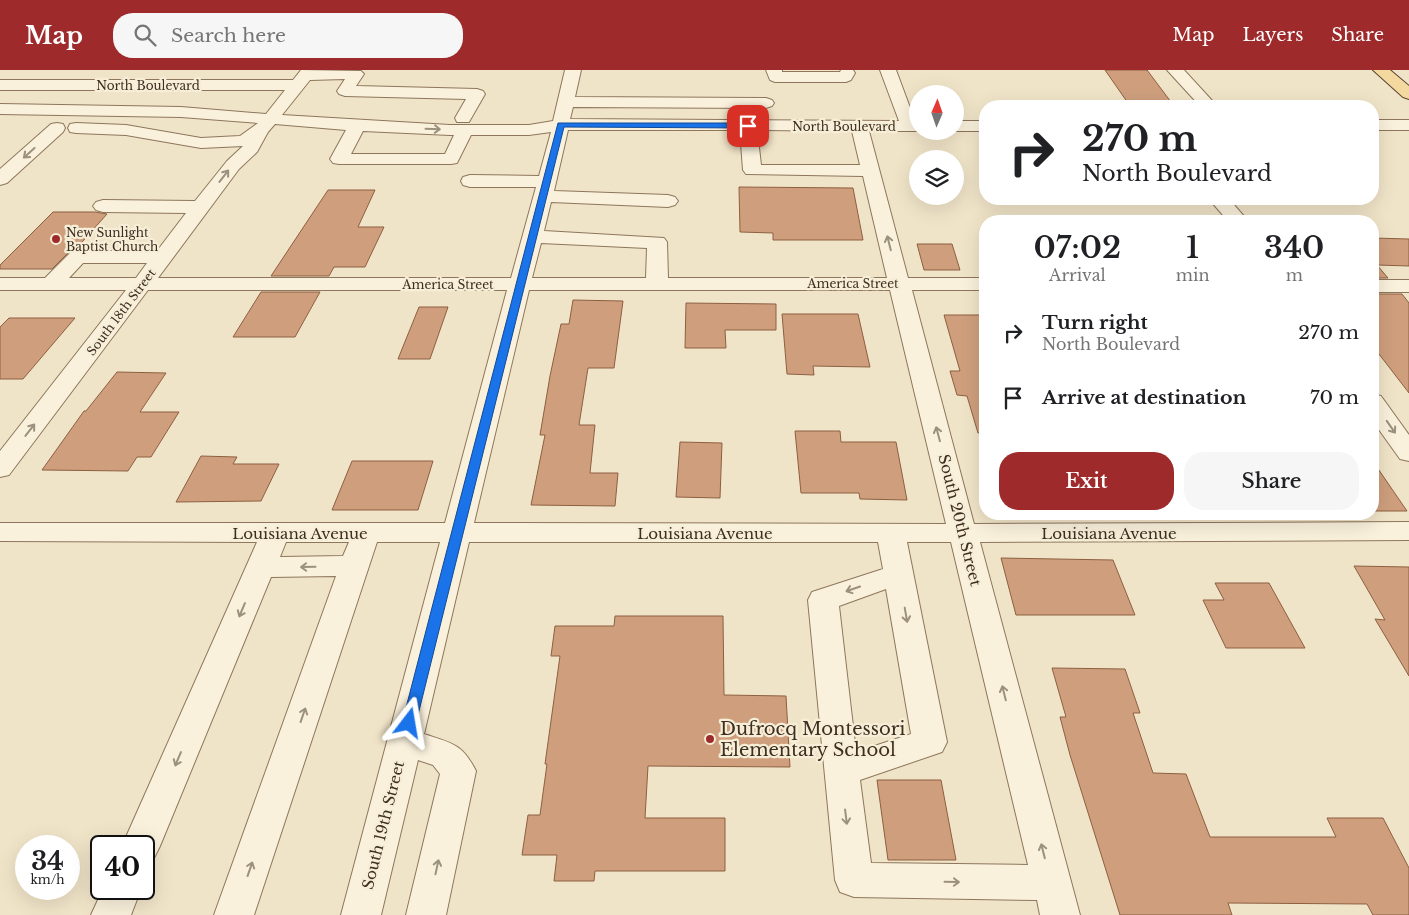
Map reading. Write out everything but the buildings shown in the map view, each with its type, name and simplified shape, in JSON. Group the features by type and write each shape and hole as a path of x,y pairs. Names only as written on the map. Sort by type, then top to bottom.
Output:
{"main road":[{"path":"1381,70 1409,94"}],"street":[{"path":"1,90 22,70"},
{"name":"South 19th Street","path":"360,915 545,189 573,70"},
{"path":"774,70 775,77 846,77 845,71 878,72 909,120"},
{"path":"1175,70 1203,100"},
{"name":"North Boulevard","path":"1,90 356,74 344,91 478,94 464,124"},
{"name":"South 18th Street","path":"0,469 142,284 162,243 200,208 233,165 251,148 270,119 290,97 303,77"},
{"name":"North Boulevard","path":"1,90 162,101 270,119 386,115 529,130 561,124 909,126"},
{"path":"568,95 766,97"},
{"name":"North Boulevard","path":"0,109 149,111 395,128 464,124"},
{"name":"North Boulevard","path":"29,128 107,128 193,142 220,143 242,141 270,119"},
{"path":"357,125 339,159 452,159 464,124"},
{"path":"1379,125 1409,124"},
{"path":"748,126 752,170 870,171"},
{"name":"South 20th Street","path":"860,126 1056,899"},
{"path":"964,126 979,126"},
{"path":"0,179 57,128"},
{"path":"376,159 395,128"},
{"path":"470,181 668,201"},
{"path":"1224,205 1233,215"},
{"path":"103,206 200,208"},
{"path":"532,237 657,242 657,284"},
{"path":"91,238 162,243"},
{"path":"51,284 77,257 162,243"},
{"name":"America Street","path":"0,284 979,284"},
{"path":"1379,286 1409,286"},
{"path":"1379,411 1409,453"},
{"name":"Louisiana Avenue","path":"0,532 964,533 1409,531"},
{"path":"146,835 275,533"},
{"path":"234,915 366,533"},
{"path":"841,772 930,742 891,533"},
{"path":"260,567 355,566"},
{"path":"899,574 823,600 854,880 1056,899"},
{"path":"404,742 445,755 458,772 426,915"},
{"path":"111,915 117,900"}],"place":[{"name":"New Sunlight Baptist Church","path":"56,239"},
{"name":"Dufrocq Montessori Elementary School","path":"710,739"}],"route":[{"path":"409,723 520,284 558,142 561,124 748,126"}]}
